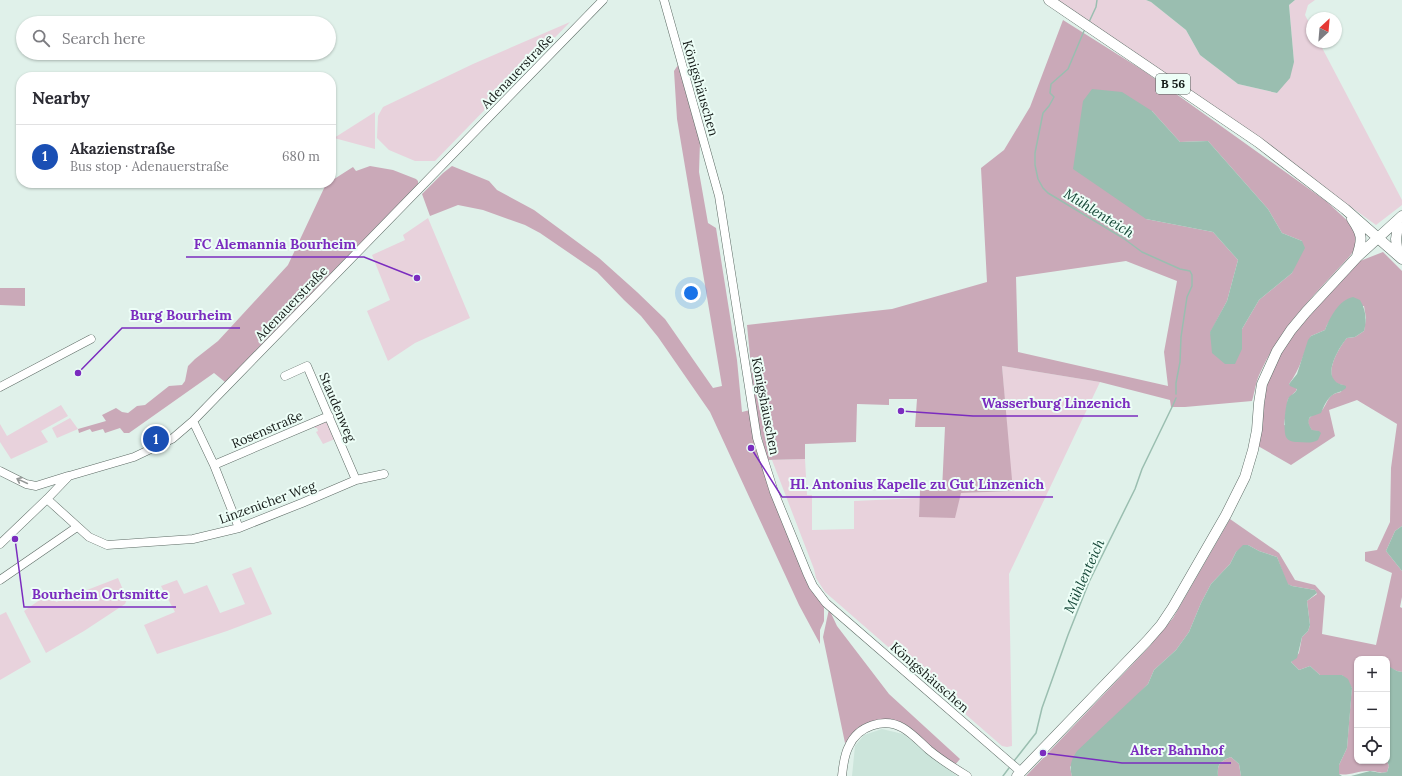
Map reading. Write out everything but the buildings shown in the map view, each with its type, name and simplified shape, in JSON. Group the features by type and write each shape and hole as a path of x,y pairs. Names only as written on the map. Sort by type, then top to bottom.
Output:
{"main road":[{"name":"B 56","path":"1049,0 1258,142 1345,209 1400,257"},
{"path":"1345,209 1359,231 1361,238 1361,244 1357,257"},
{"path":"1019,774 1147,642 1165,619 1222,521 1244,477 1253,450 1257,430 1258,403 1262,384 1277,351 1291,330 1306,312 1357,257 1401,217"},
{"path":"1400,257 1396,239 1401,217"}],"street":[{"name":"Adenauerstraße","path":"0,544 69,476 134,457 172,439 193,421 603,0"},
{"name":"Königshäuschen","path":"664,0 718,196 757,438 774,492 807,573 818,592 831,607 1019,774"},
{"path":"0,387 91,339"},
{"name":"Staudenweg","path":"285,376 307,366 356,480"},
{"name":"Rosenstraße","path":"214,465 329,416"},
{"path":"193,421 214,465 238,528"},
{"path":"0,471 26,484 36,486 69,476"},
{"name":"Linzenicher Weg","path":"77,526 89,537 107,545 193,539 238,528 356,480 384,474"},
{"path":"0,580 77,526 47,499"},
{"path":"842,776 847,750 852,740 865,728 875,724 888,724 904,728 940,758 967,776"}],"shaded area":[{"path":"1058,0 1146,0 1151,2 1186,30 1200,55 1238,84 1277,93 1294,62 1289,5 1295,0 1315,0 1308,5 1305,15 1306,48 1322,48 1402,200 1402,205 1376,225 1196,95"},
{"path":"1146,0 1295,0 1289,5 1294,62 1290,78 1277,93 1238,84 1200,55 1186,30 1151,2"},
{"path":"1063,20 1144,71 1326,201 1351,224 1358,235 1356,248 1289,325 1269,355 1259,374 1252,401 1171,407 1170,400 1100,382 1002,366 1013,491 961,493 955,518 919,517 920,490 942,490 945,427 915,427 917,399 889,399 889,405 857,404 856,442 805,444 805,459 767,460 755,408 747,325 892,309 987,282 981,168 1004,150 1030,107","holes":["1152,111 1180,142 1208,141 1268,209 1282,233 1302,241 1292,273 1259,300 1242,329 1242,349 1210,333 1227,301 1238,260 1213,232 1146,219","1126,261 1177,281 1164,352 1168,386 1018,352 1016,277"]},
{"path":"570,22 435,161 415,161 389,150 377,138 378,116 383,107 473,64"},
{"path":"678,65 700,142 699,172 708,223 716,228 737,360 742,412 750,410 758,451 822,601 824,608 824,621 820,630 820,644 799,605 710,412 658,337 641,316 597,272 540,233 525,225 483,210 458,205 430,216 422,194 452,166 489,181 497,190 534,210 599,258 665,319 713,388 722,386 677,119 674,71"},
{"path":"1092,89 1122,92 1152,111 1180,142 1208,141 1268,209 1282,233 1302,241 1305,248 1292,273 1259,300 1242,329 1242,349 1235,364 1225,364 1212,353 1210,332 1227,301 1238,260 1213,232 1146,219 1073,169 1083,101"},
{"path":"375,112 375,149 336,139 336,137"},
{"path":"370,166 393,170 416,179 418,184 225,382 214,373 129,433 124,433 120,428 105,433 103,429 92,432 90,429 79,433 78,429 106,421 102,415 116,408 122,412 128,413 137,406 145,405 169,386 182,385 185,381 188,366 218,341 288,265 324,188 336,188 336,178 353,167 356,171"},
{"path":"428,218 470,318 415,343 388,361 367,311 390,300 372,255 405,240 403,235"},
{"path":"1383,252 1402,271 1402,526 1395,531 1386,551 1402,571 1402,597 1400,607 1402,608 1402,672 1390,668 1390,656 1354,656 1354,764 1388,764 1387,772 1382,773 1366,771 1338,774 1339,765 1347,748 1352,688 1342,675 1320,675 1310,666 1299,670 1291,662 1299,653 1302,637 1308,631 1310,625 1307,601 1317,594 1315,590 1287,584 1277,557 1259,551 1248,545 1236,552 1230,564 1211,584 1189,632 1176,650 1154,670 1148,684 1070,767 1072,776 1026,776 1149,647 1173,618 1230,519 1279,553 1295,580 1315,585 1325,596 1322,634 1376,645 1392,573 1365,561 1365,552 1377,550 1390,522 1391,468 1397,424 1357,400 1329,410 1335,436 1291,465 1258,446 1266,382 1286,341 1360,261","holes":["1364,306 1366,318 1364,331 1355,337 1347,338 1335,356 1331,371 1332,378 1336,383 1343,385 1341,392 1331,396 1323,409 1309,419 1308,424 1312,430 1284,425 1288,399 1296,391 1297,388 1289,384 1299,367 1311,336 1325,330 1338,308"]},
{"path":"0,288 25,288 25,306 0,305"},
{"path":"1353,297 1360,300 1365,311 1366,319 1364,331 1355,337 1347,338 1338,352 1332,369 1334,380 1339,384 1346,386 1346,388 1329,398 1321,413 1310,417 1309,424 1312,430 1319,431 1321,433 1318,440 1313,442 1291,441 1285,434 1286,411 1289,397 1297,389 1289,384 1297,374 1308,340 1311,336 1325,330 1332,315 1339,305"},
{"path":"1002,366 1100,382 1009,574 1012,746 1007,747 1002,746 825,592 816,578 814,569 772,460 805,459 807,495 812,495 812,530 854,529 854,501 920,498 919,517 961,493 1012,491"},
{"path":"61,405 68,416 41,431 48,442 11,459 0,442 0,424 7,436"},
{"path":"70,418 78,429 57,438 52,428"},
{"path":"326,421 335,439 323,444 316,432 318,431 317,428 314,426"},
{"path":"1402,526 1402,571 1386,551 1395,531"},
{"path":"1243,545 1248,545 1259,551 1277,557 1288,584 1315,590 1317,593 1307,601 1310,625 1308,631 1302,637 1297,658 1291,662 1299,670 1310,666 1320,675 1342,675 1348,679 1352,688 1347,748 1339,765 1339,774 1342,776 1241,776 1239,764 1231,757 1224,760 1220,764 1218,776 1072,776 1071,763 1077,751 1148,684 1154,670 1176,650 1189,632 1211,584 1230,564 1236,552"},
{"path":"251,567 272,614 227,631 157,654 144,625 175,612 161,586 177,580 184,594 207,585 220,613 245,604 232,574"},
{"path":"118,578 127,599 125,604 84,631 46,653 24,611 51,592 56,602"},
{"path":"829,609 837,626 889,694 960,759 954,766 911,730 879,722 845,743 823,637"},
{"path":"6,612 31,662 0,680 0,615"},
{"path":"1390,667 1402,672 1402,776 1351,776 1370,771 1381,773 1387,772 1389,766"},
{"path":"882,729 903,734 957,776 852,776 855,746 864,735"},
{"path":"1231,757 1239,764 1241,776 1218,776 1220,764 1224,760"}],"waterway":[{"name":"Mühlenteich","path":"1089,22 1096,7 1097,0"},
{"name":"Mühlenteich","path":"1084,31 1068,69 1051,84 1050,93 1054,97 1043,113 1035,153 1035,165 1038,179 1048,193 1123,238 1142,252 1180,269 1190,271 1192,275 1192,286 1187,297 1181,337 1176,394"},
{"name":"Mühlenteich","path":"1014,761 1036,733 1042,708 1089,582 1135,489 1142,469 1176,398"},
{"name":"Mühlenteich","path":"1003,776 1009,768"}],"place":[{"name":"FC Alemannia Bourheim","path":"417,278"},
{"name":"Burg Bourheim","path":"78,373"},
{"name":"Wasserburg Linzenich","path":"901,411"},
{"name":"Akazienstraße","path":"156,439"},
{"name":"Hl. Antonius Kapelle zu Gut Linzenich","path":"751,448"},
{"name":"Bourheim Ortsmitte","path":"15,539"},
{"name":"Alter Bahnhof","path":"1043,753"}]}
